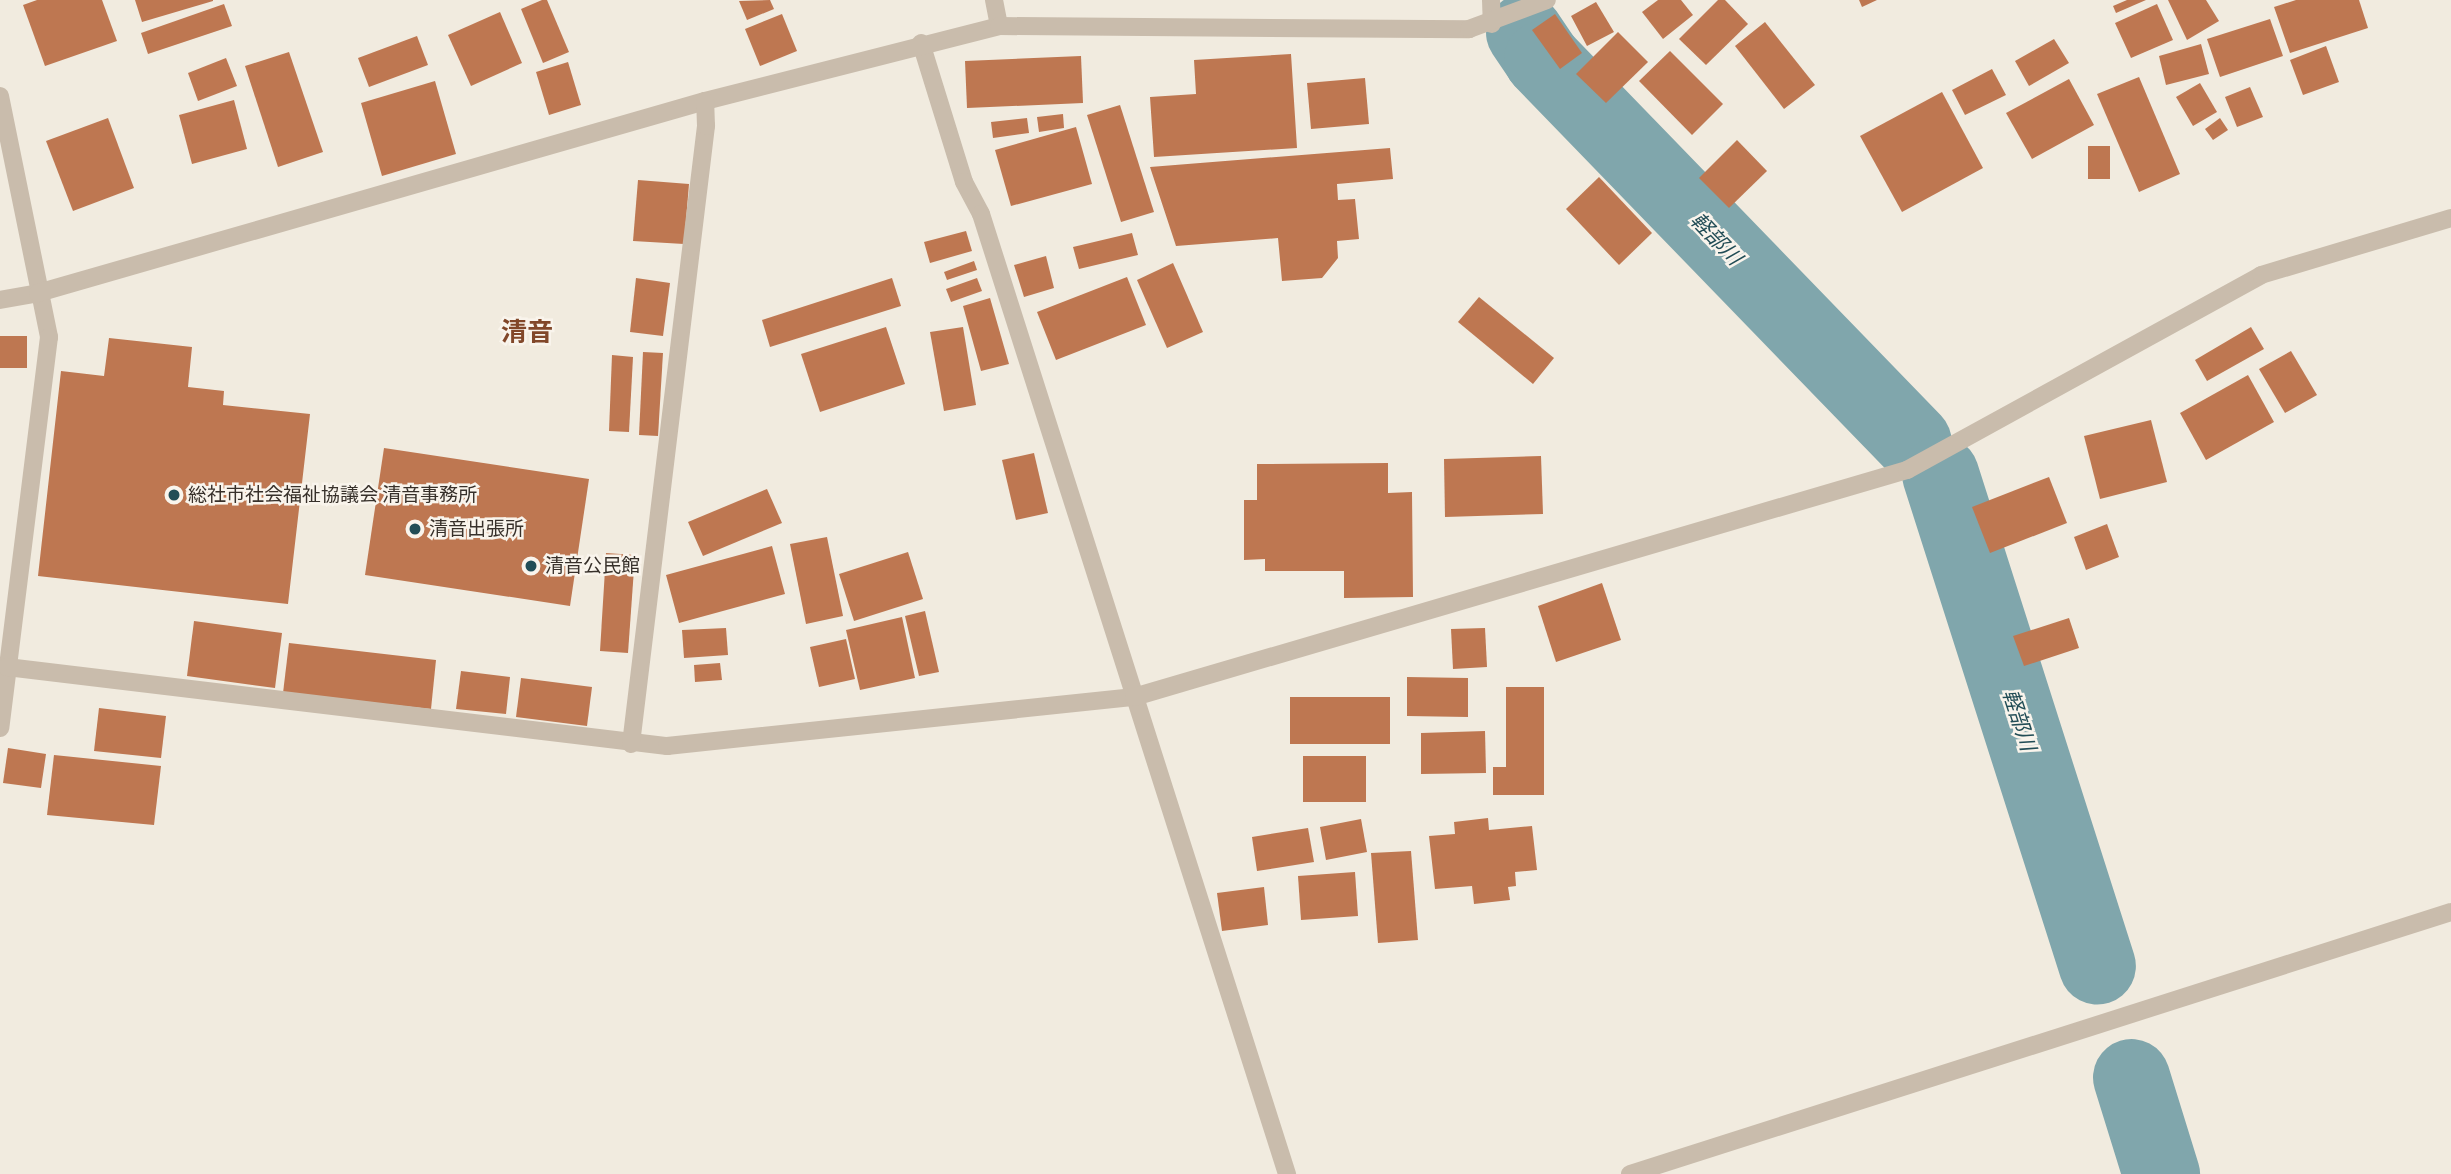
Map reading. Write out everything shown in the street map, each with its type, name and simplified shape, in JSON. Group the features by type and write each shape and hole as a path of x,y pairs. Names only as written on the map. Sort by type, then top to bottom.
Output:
{"street":[{"path":"994,0 999,26"},
{"path":"1491,0 1492,24"},
{"path":"0,300 38,293 705,101 921,43 999,26 1469,29 1492,24 1547,0"},
{"path":"921,43 964,182 982,214 1287,1174"},
{"path":"0,96 49,337 0,728"},
{"path":"631,744 705,140 705,101"},
{"path":"7,667 631,744 667,746 1134,697 1907,470 2261,275 2451,218"},
{"path":"1630,1174 2451,912"}],"building":[{"path":"37,0 102,0 117,41 45,66 23,5"},
{"path":"135,0 213,0 213,1 142,22"},
{"path":"547,0 569,52 543,63 521,9"},
{"path":"770,0 774,9 747,20 739,1"},
{"path":"1658,0 1681,0 1693,15 1663,39 1642,12"},
{"path":"1718,0 1725,0 1748,24 1706,65 1679,39"},
{"path":"1859,0 1877,0 1862,7"},
{"path":"2127,0 2146,0 2116,13 2113,6"},
{"path":"2168,0 2206,0 2219,21 2187,40"},
{"path":"2296,0 2359,0 2368,28 2290,53 2274,7"},
{"path":"1596,2 1614,32 1587,46 1571,16"},
{"path":"224,4 232,26 148,54 141,33"},
{"path":"2157,4 2173,40 2131,58 2115,23"},
{"path":"500,12 522,63 471,86 448,35"},
{"path":"782,14 797,51 760,66 745,29"},
{"path":"1555,14 1582,53 1560,69 1532,30"},
{"path":"2270,19 2283,56 2220,77 2207,39"},
{"path":"1765,22 1815,85 1784,109 1735,46"},
{"path":"1618,32 1648,62 1606,103 1576,74"},
{"path":"417,36 428,65 369,87 358,58"},
{"path":"2054,39 2069,63 2029,86 2015,61"},
{"path":"2201,44 2209,74 2166,85 2159,56"},
{"path":"2326,46 2339,82 2303,95 2290,60"},
{"path":"1670,51 1723,104 1692,135 1639,81"},
{"path":"289,52 323,152 278,167 245,66"},
{"path":"1291,54 1297,148 1154,157 1150,97 1196,94 1194,60"},
{"path":"1081,56 1083,103 967,108 965,61"},
{"path":"226,58 237,86 198,101 188,73"},
{"path":"568,62 581,105 549,115 536,72"},
{"path":"1992,69 2006,95 1965,115 1952,90"},
{"path":"2139,77 2180,174 2139,192 2097,94"},
{"path":"1365,78 1369,124 1311,129 1307,83"},
{"path":"2069,79 2094,125 2032,159 2006,113"},
{"path":"435,81 456,154 382,176 361,103"},
{"path":"2200,83 2217,112 2193,126 2176,97"},
{"path":"2250,87 2263,117 2237,127 2225,97"},
{"path":"1942,92 1983,168 1902,212 1860,136"},
{"path":"234,100 247,149 192,164 179,115"},
{"path":"1120,105 1154,212 1121,222 1087,115"},
{"path":"1063,114 1064,128 1039,132 1037,117"},
{"path":"108,118 134,188 73,211 46,141"},
{"path":"1027,118 1029,133 993,138 991,122"},
{"path":"2220,118 2228,130 2213,140 2205,129"},
{"path":"1076,127 1092,184 1011,206 995,150"},
{"path":"1737,140 1767,171 1729,208 1699,178"},
{"path":"2088,146 2110,146 2110,179 2088,179"},
{"path":"1390,148 1393,179 1337,184 1338,200 1355,199 1359,239 1337,241 1338,258 1322,278 1282,281 1278,238 1176,246 1150,167"},
{"path":"1599,177 1652,233 1619,265 1566,209"},
{"path":"638,180 689,184 684,244 633,241"},
{"path":"966,231 972,251 930,263 924,242"},
{"path":"1132,233 1138,255 1079,269 1073,247"},
{"path":"1046,256 1054,288 1024,297 1014,265"},
{"path":"974,261 977,270 947,280 944,272"},
{"path":"1173,263 1203,332 1167,348 1137,280"},
{"path":"1127,277 1146,325 1056,360 1037,312"},
{"path":"636,278 670,283 663,336 630,332"},
{"path":"892,278 901,306 770,347 762,320"},
{"path":"977,278 982,291 951,302 946,289"},
{"path":"1479,297 1554,358 1533,384 1458,322"},
{"path":"990,298 1009,364 981,371 963,306"},
{"path":"886,327 905,384 820,412 801,354"},
{"path":"963,327 976,405 944,411 930,332"},
{"path":"2251,327 2264,349 2207,381 2195,360"},
{"path":"0,336 27,336 27,368 0,368"},
{"name":"総社市社会福祉協議会 清音事務所","path":"109,338 192,347 188,387 224,391 223,405 310,414 288,604 38,576 61,371 104,376"},
{"path":"2291,351 2317,395 2285,413 2259,369"},
{"path":"643,352 663,353 658,436 639,435"},
{"path":"612,355 633,357 629,432 609,431"},
{"path":"2248,375 2274,422 2206,460 2180,413"},
{"path":"2151,420 2167,482 2100,499 2084,436"},
{"path":"384,448 589,479 570,606 365,575"},
{"path":"1034,453 1048,513 1016,520 1002,460"},
{"path":"1541,456 1543,514 1445,517 1444,459"},
{"path":"1388,463 1388,493 1412,492 1413,597 1344,598 1344,571 1265,571 1265,559 1244,560 1244,500 1257,500 1257,464"},
{"path":"2049,477 2067,523 1990,553 1972,507"},
{"path":"767,489 782,523 703,556 688,522"},
{"path":"2107,524 2119,557 2086,570 2074,537"},
{"path":"827,537 843,616 806,624 790,544"},
{"path":"772,546 785,594 679,623 666,575"},
{"path":"908,552 923,599 854,621 839,574"},
{"path":"606,553 635,555 628,653 600,651"},
{"path":"1602,583 1621,640 1556,662 1538,606"},
{"path":"925,611 939,672 919,676 905,616"},
{"path":"902,617 915,678 860,690 846,630"},
{"path":"2069,618 2079,648 2024,666 2013,636"},
{"path":"194,621 282,633 275,688 187,676"},
{"path":"726,628 728,655 684,658 682,630"},
{"path":"1485,628 1487,667 1453,669 1451,629"},
{"path":"846,639 855,679 819,687 810,647"},
{"path":"289,643 436,660 431,709 283,693"},
{"path":"720,663 722,680 695,682 694,665"},
{"path":"461,671 510,677 506,714 456,709"},
{"path":"1407,677 1468,678 1468,717 1407,716"},
{"path":"521,678 592,687 587,726 516,717"},
{"path":"1506,687 1544,687 1544,795 1493,795 1493,767 1506,767"},
{"path":"1290,697 1390,697 1390,744 1290,744"},
{"path":"99,708 166,716 161,758 94,751"},
{"path":"1485,731 1486,773 1421,774 1421,733"},
{"path":"8,748 46,754 41,788 3,783"},
{"path":"54,755 161,766 154,825 47,815"},
{"path":"1303,756 1366,756 1366,802 1303,802"},
{"path":"1488,818 1489,830 1532,826 1537,870 1515,872 1516,886 1508,887 1510,900 1474,904 1472,886 1435,889 1429,836 1455,834 1454,822"},
{"path":"1361,819 1367,852 1326,860 1320,827"},
{"path":"1308,828 1314,862 1257,871 1252,837"},
{"path":"1411,851 1418,940 1378,943 1371,853"},
{"path":"1355,872 1358,916 1301,920 1298,876"},
{"path":"1264,887 1268,925 1222,931 1217,893"}],"waterway":[{"name":"軽部川","path":"1524,32 1542,59 1913,442"},
{"name":"軽部川","path":"1940,474 2097,966"},
{"name":"軽部川","path":"2131,1077 2161,1174"}],"place":[{"name":"総社市社会福祉協議会 清音事務所","path":"174,495"},
{"name":"清音出張所","path":"415,529"},
{"name":"清音公民館","path":"531,566"}],"district":[{"name":"清音","path":"527,333"}]}
